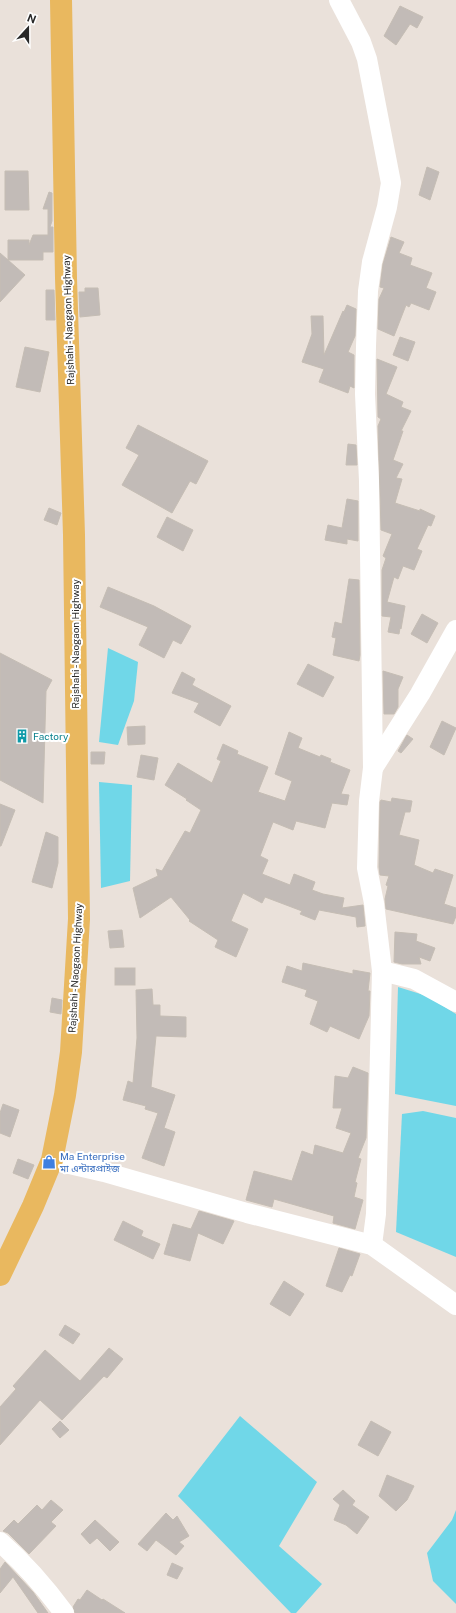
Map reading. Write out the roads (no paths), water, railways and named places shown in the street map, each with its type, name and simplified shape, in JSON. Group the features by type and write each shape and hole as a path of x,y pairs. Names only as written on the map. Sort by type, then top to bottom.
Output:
{"main road":[{"name":"Rajshahi - Naogaon Highway","path":"0,1275 33,1206 52,1160 65,1095 71,1052 79,919 74,535 66,270 61,0"}],"street":[{"path":"339,0 361,42 368,59 391,183 387,207 372,262 368,291 365,394 369,481 373,768 369,801 368,868 382,970 376,1214 372,1245"},
{"path":"373,768 420,694 456,630"},
{"path":"382,970 414,979 456,1002"},
{"path":"52,1160 104,1172 247,1213 372,1245 456,1305"},
{"path":"0,1542 18,1558 52,1596 64,1613"}],"water":[{"path":"108,648 138,662 134,701 118,745 99,742"},
{"path":"99,782 132,785 130,881 101,888"},
{"path":"398,987 427,996 456,1014 456,1106 395,1094"},
{"path":"423,1111 456,1118 456,1257 396,1232 402,1114"},
{"path":"240,1416 317,1482 279,1546 322,1584 296,1613 291,1613 178,1496"},
{"path":"456,1510 456,1604 433,1581 427,1553 452,1520"}],"place":[{"name":"Factory","path":"22,736"},
{"name":"Ma Enterprise মা এন্টারপ্রাইজ","path":"49,1162"}]}
